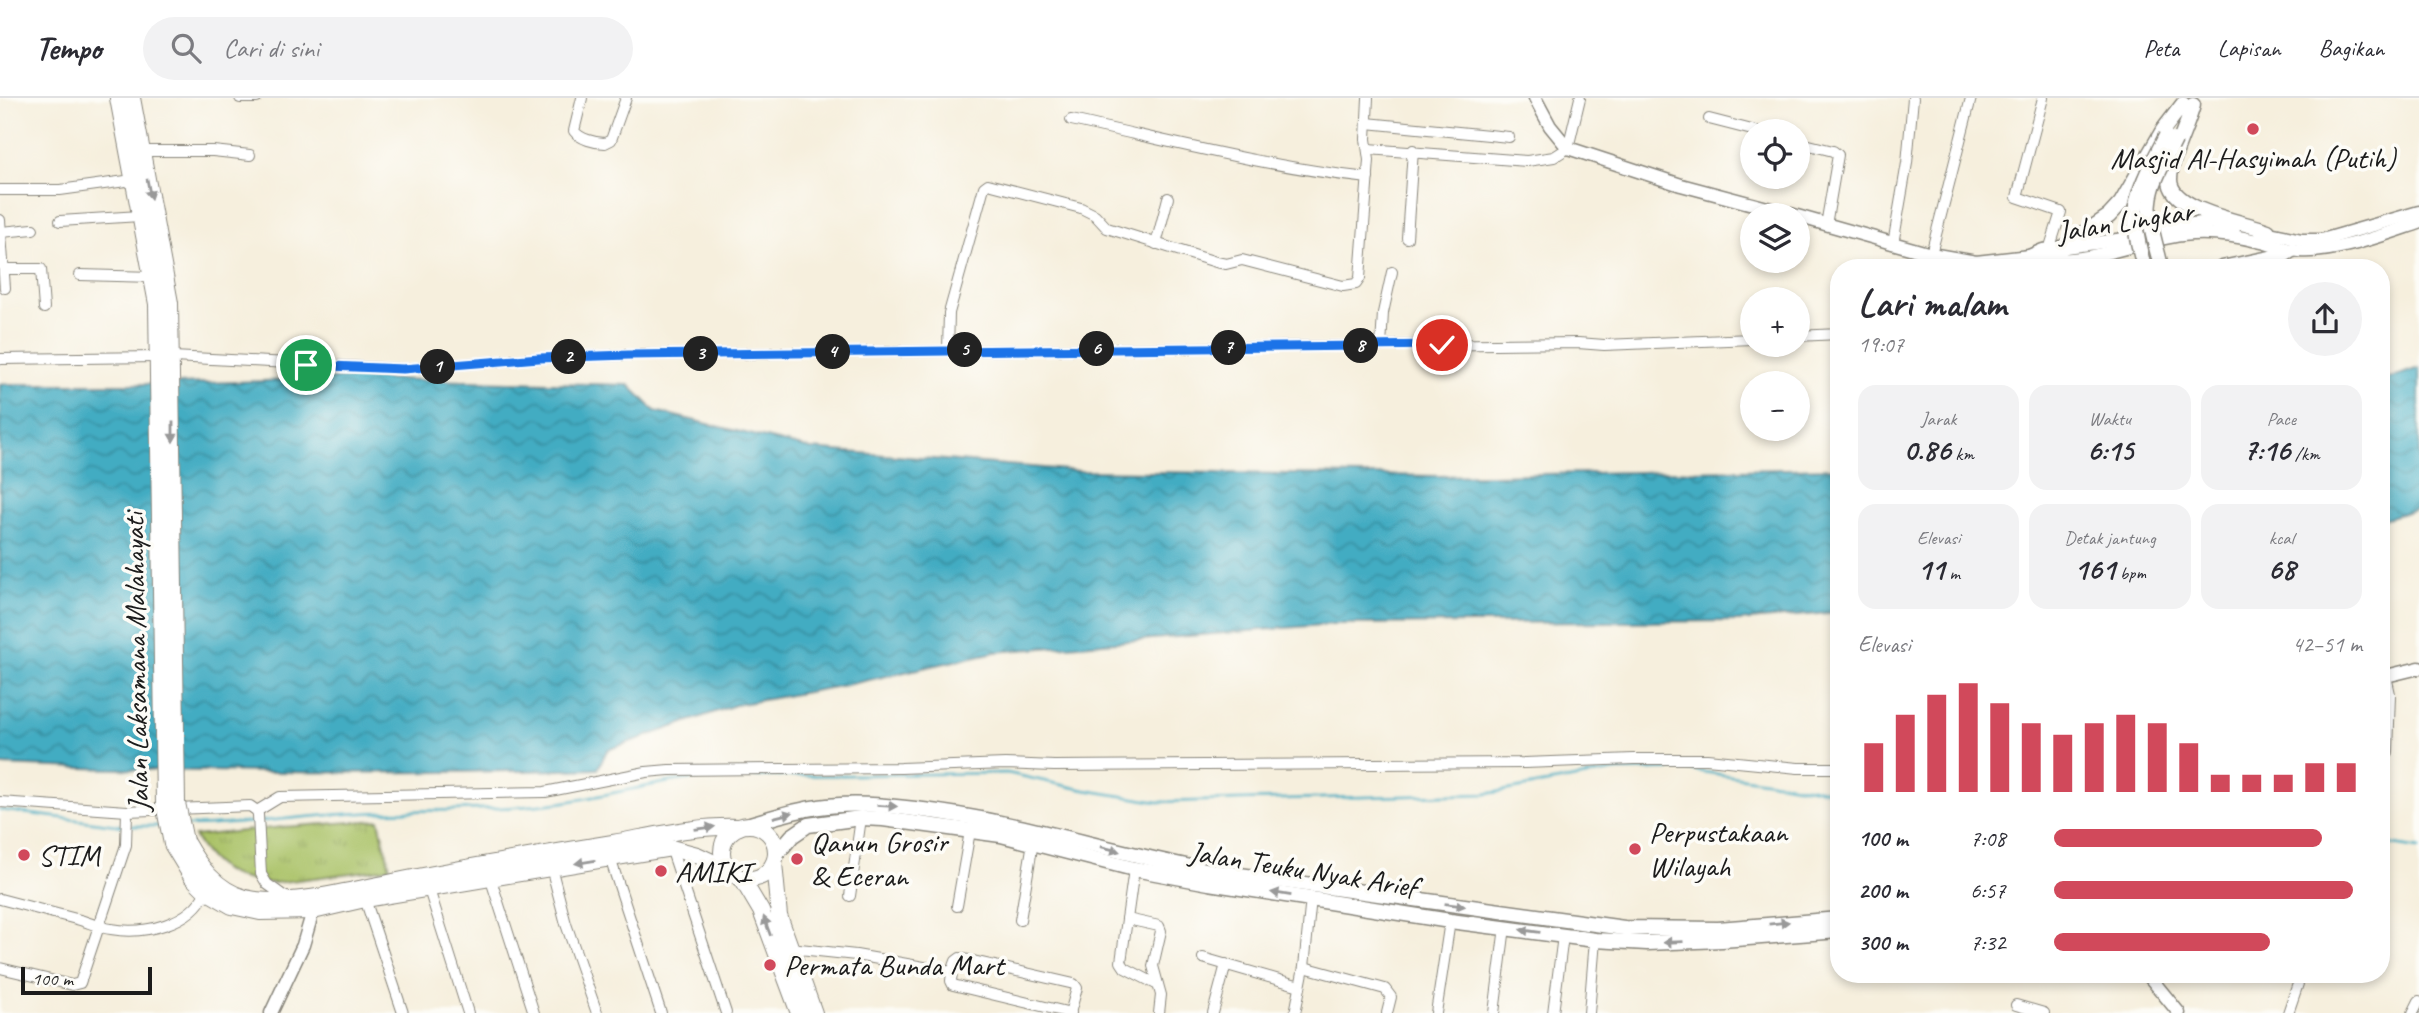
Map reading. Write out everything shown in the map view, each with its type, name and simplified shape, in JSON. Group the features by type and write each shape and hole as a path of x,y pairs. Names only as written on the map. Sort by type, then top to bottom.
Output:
{"highway":[{"name":"Jalan Laksamana Malahayati","path":"118,98 140,216 164,318"},
{"name":"Jalan Laksamana Malahayati","path":"132,98 169,293 164,318 171,804 179,843 192,877 220,901 248,911 313,911 426,883 697,828 743,826"},
{"path":"775,859 764,875 749,880 742,879 727,869 722,856 724,842 728,835 743,826 762,828 776,847 776,904 814,1013"},
{"name":"Jalan Laksamana Malahayati","path":"179,843 212,879 227,890 246,898 289,899 490,877 671,848 697,855 727,869"},
{"path":"742,879 761,911 799,1013"}],"main road":[{"path":"2055,249 2109,216 2121,203 2163,130 2190,101"},
{"path":"2142,259 2135,223 2137,202 2146,176 2190,101"},
{"path":"2190,101 2171,186 2187,203 2206,212 2268,231"},
{"path":"2159,259 2150,201 2170,138"},
{"path":"2266,259 2299,247"},
{"name":"Jalan Teuku Nyak Arief","path":"743,826 778,815 819,807 894,806 958,814 1032,829 1210,877 1311,898 1450,921 1595,940 1647,943 1830,932"},
{"name":"Jalan Teuku Nyak Arief","path":"775,859 792,835 808,825 861,818 970,831 1033,842 1135,869 1624,928 1718,929 1830,920"}],"street":[{"path":"240,98 257,98"},
{"path":"582,98 574,131 576,135 605,143 611,140 626,98"},
{"path":"948,350 948,321 986,185 1081,208 1095,215 1107,228 1216,262 1226,264 1242,260 1350,286 1356,284 1360,278 1368,178 1367,98"},
{"path":"1535,98 1550,126 1568,148 1749,203"},
{"path":"1368,149 1413,150 1527,161 1554,157 1568,148 1580,98"},
{"path":"1893,244 1907,163 1913,98"},
{"path":"1931,254 1971,98"},
{"path":"2043,98 2017,197 2061,212 2055,249"},
{"path":"1709,119 1740,127"},
{"path":"1071,120 1338,175 1368,178"},
{"path":"1367,124 1509,137"},
{"path":"1810,145 1838,155 1826,225"},
{"path":"142,150 213,151 250,155"},
{"path":"1407,238 1413,150"},
{"path":"0,190 60,190 133,180"},
{"path":"1156,244 1168,198"},
{"path":"2299,247 2419,212"},
{"path":"60,221 140,216"},
{"path":"0,220 5,288"},
{"path":"1810,220 1946,259"},
{"name":"Jalan Lingkar","path":"2029,256 2055,249 2118,240 2176,226 2210,222 2268,231 2299,247"},
{"name":"Jalan Lingkar","path":"2058,259 2123,250 2167,237 2199,233 2299,247 2334,248 2419,223"},
{"path":"1,232 33,229"},
{"path":"2009,259 2029,256"},
{"name":"Jalan Lingkar","path":"2029,256 2040,259"},
{"path":"4,269 41,269 44,308"},
{"path":"1381,346 1383,313 1392,272"},
{"path":"80,275 153,277"},
{"path":"1810,335 1830,334"},
{"path":"0,359 165,355 222,361 403,369 552,357 948,350 1578,343 1604,345 1740,339"},
{"path":"2390,675 2419,668"},
{"path":"258,813 280,797 545,792 646,772 715,768 901,768 1005,764 1524,763 1707,759 1798,768 1830,768"},
{"path":"0,802 127,816 250,806 258,813 260,868 264,879 289,899"},
{"path":"0,968 77,985 82,979 127,839 127,816"},
{"path":"850,896 861,818"},
{"path":"957,906 970,831"},
{"path":"1020,920 1033,842"},
{"path":"671,848 726,1013"},
{"path":"610,858 661,1013"},
{"path":"551,867 566,924 597,1013"},
{"path":"1135,869 1122,966 1158,985"},
{"path":"490,877 534,1013"},
{"path":"426,883 468,1013"},
{"path":"0,899 121,930 157,927 176,920 202,901 206,891"},
{"path":"1295,1013 1304,967 1311,898"},
{"path":"365,899 403,1013"},
{"path":"271,1013 303,945 313,911"},
{"path":"1127,919 1159,926 1161,931 1153,966 1161,995 1159,1013"},
{"path":"1436,1013 1450,921"},
{"path":"1494,1013 1505,928"},
{"path":"1553,1013 1563,936"},
{"path":"1590,1013 1595,940"},
{"path":"790,948 856,955 952,972"},
{"path":"961,958 1074,984 1077,988 1070,1013 953,985 952,972 956,961 961,958"},
{"path":"1203,958 1300,986"},
{"path":"1213,1013 1226,964"},
{"path":"1304,967 1387,990 1391,997 1387,1013"},
{"path":"2155,983 2179,1013"},
{"path":"2288,1013 2298,983"},
{"path":"2413,1013 2419,1001"},
{"path":"2016,1005 2044,1013"}],"green space":[{"path":"379,820 390,868 275,883 249,880 227,872 209,858 194,836 283,827"}],"water":[{"path":"2419,368 2419,509 2390,517 2390,378"},
{"path":"348,378 629,385 655,411 811,449 1080,471 1439,476 1830,468 1830,613 1738,621 1333,624 995,652 846,685 735,705 607,750 598,769 299,772 0,765 0,384 179,384"}],"waterway":[{"path":"187,826 371,812 524,807 713,777 1007,773 1158,802 1486,794 1615,771 1683,769 1830,791"},
{"path":"0,810 124,826"},
{"path":"131,826 162,826"},
{"path":"2390,844 2419,849"}],"place":[{"name":"Masjid Al-Hasyimah (Putih)","path":"2253,129"},
{"name":"Perpustakaan Wilayah","path":"1635,849"},
{"name":"STIM","path":"24,855"},
{"name":"Qanun Grosir & Eceran","path":"797,859"},
{"name":"AMIKI","path":"661,871"},
{"name":"Permata Bunda Mart","path":"770,965"}],"route":[{"path":"306,365 403,369 539,358 629,355 1442,345"}]}
